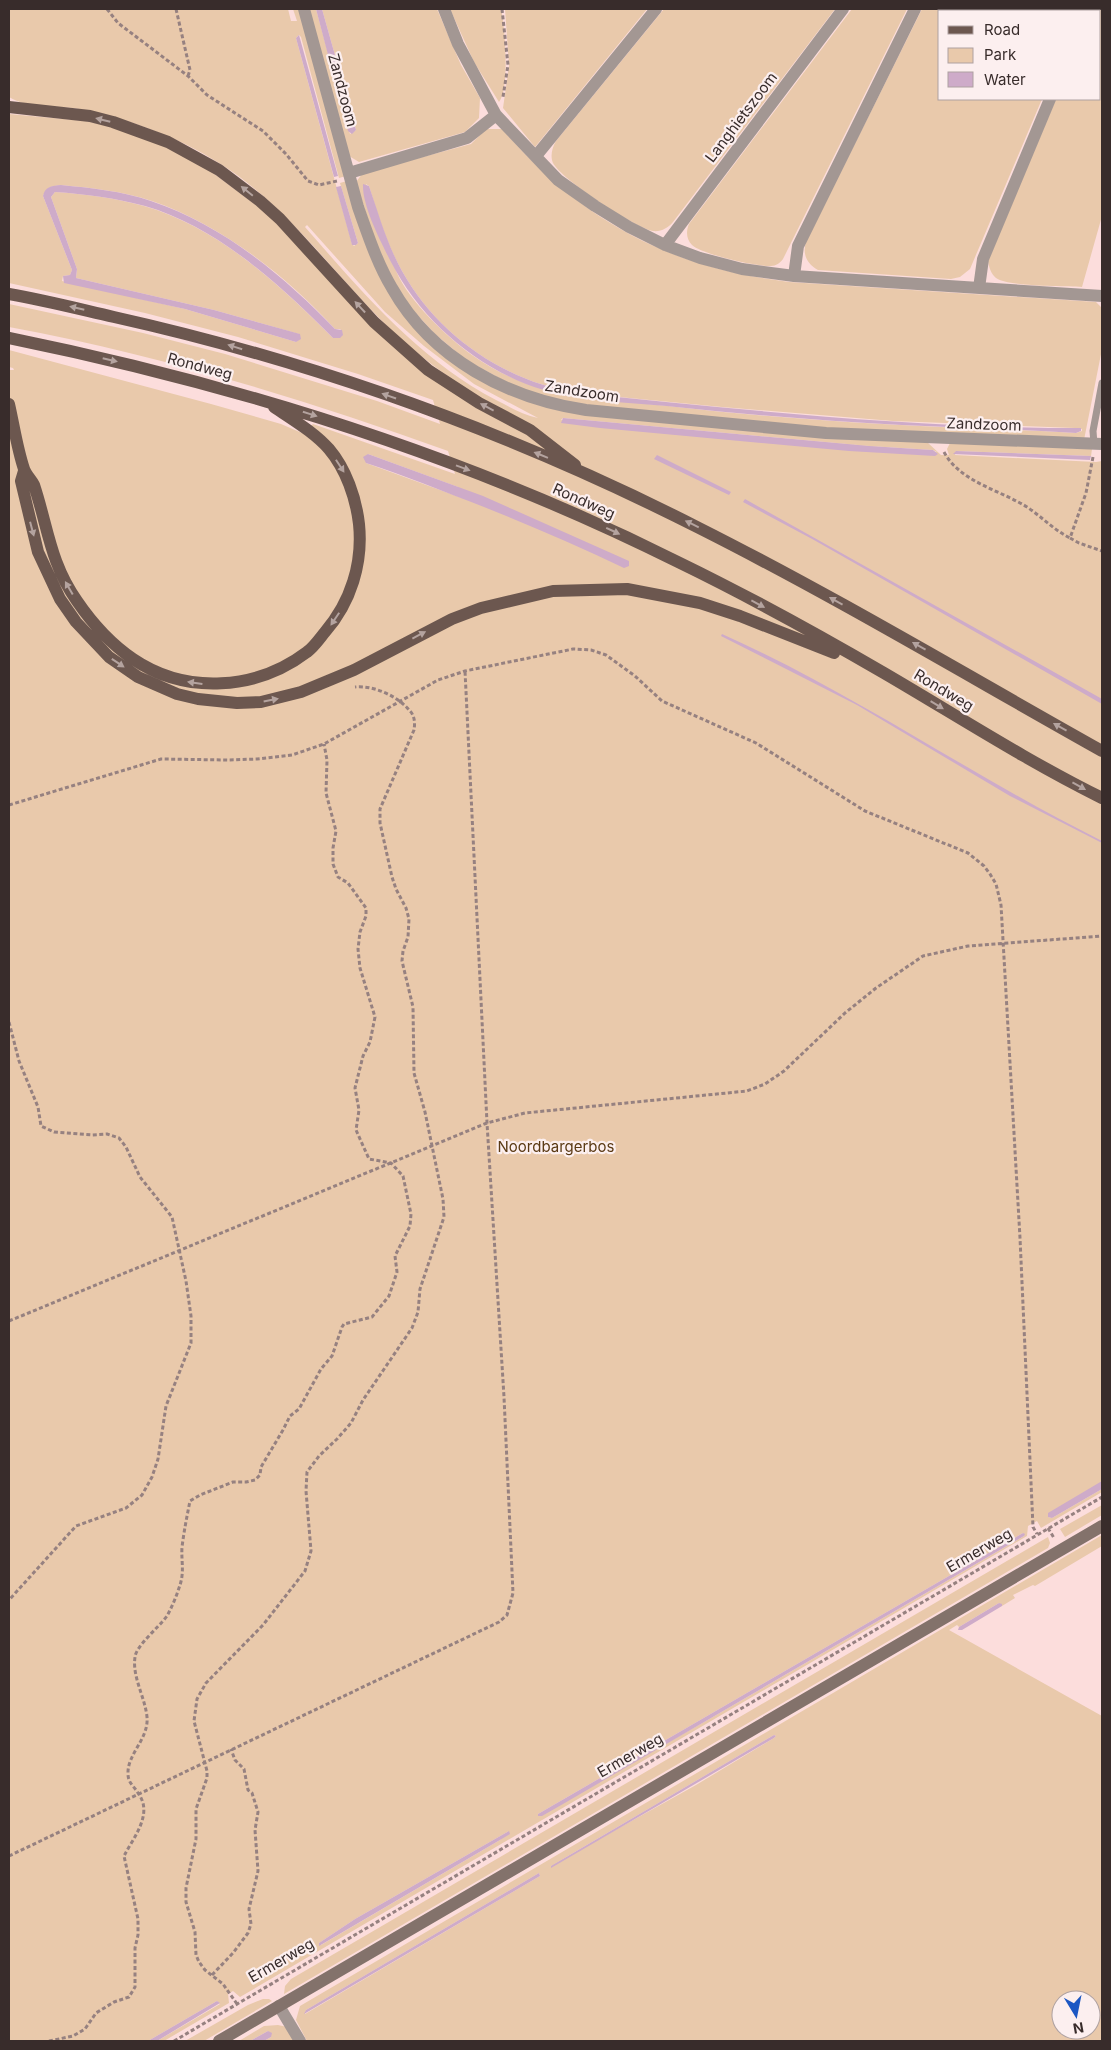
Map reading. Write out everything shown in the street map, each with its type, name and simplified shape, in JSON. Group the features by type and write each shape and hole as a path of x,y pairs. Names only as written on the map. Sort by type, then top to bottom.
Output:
{"main road":[{"path":"9,107 90,116 113,122 168,142 219,170 260,201 280,219 374,322 428,370 479,403 530,430 586,474"},
{"name":"Rondweg","path":"9,294 196,335 326,374 394,398 586,474 758,558 926,650 1102,751"},
{"name":"Rondweg","path":"9,338 142,368 264,400 353,428 494,480 589,520 678,562 880,671 985,734 1102,798"},
{"path":"26,478 49,545 62,576 76,600 111,642 134,660 179,680 197,684 217,684 236,683 259,678 279,670 308,651 335,620 351,591 360,547 357,509 344,473 329,450 308,430 264,400"},
{"path":"9,404 26,478 38,552 56,592 76,622 109,657 138,677 177,694 198,700 237,703 261,702 302,692 354,670 452,619 481,608 553,591 627,589 700,603 740,616 880,671"}],"street":[{"name":"Zandzoom","path":"304,9 369,238 393,290 416,321 441,347 473,371 504,388 561,407 826,433 1098,444"},
{"path":"444,9 458,44 494,113 558,180 594,206 629,227 665,245 700,258 742,269 794,276 1102,296"},
{"path":"536,156 656,9"},
{"name":"Langhietszoom","path":"665,245 843,9"},
{"path":"794,276 798,246 915,9"},
{"path":"979,288 983,260 1050,100"},
{"path":"350,176 467,138 494,113"},
{"path":"219,2041 1102,1526"},
{"path":"279,2006 300,2041"}],"lane":[{"path":"1098,444 1093,431 1102,383"}],"path":[{"path":"107,9 118,23 188,76 207,95 263,131 286,154 308,181 319,185 350,176"},
{"path":"176,9 190,70 188,76"},
{"path":"494,113 502,102 508,65 502,9"},
{"path":"942,439 942,448 946,457 970,477 1026,506 1057,532 1085,546 1102,551"},
{"path":"1070,538 1086,493 1098,444"},
{"path":"9,806 161,759 257,759 292,754 324,744 438,680 465,671 574,649 591,650 606,655 635,676 662,701 756,743 865,811 968,853 984,866 996,884 1004,944 1033,1528 1037,1534"},
{"path":"9,1856 499,1622 507,1616 512,1583 504,1397 487,1123 465,671"},
{"path":"237,2004 226,1988 204,1970 197,1959 195,1932 185,1898 196,1839 196,1809 207,1778 205,1762 194,1721 195,1705 199,1692 262,1625 305,1571 311,1551 306,1491 307,1472 319,1456 351,1423 363,1400 416,1321 420,1289 444,1217 443,1199 425,1112 414,1073 413,1007 402,961 409,919 392,877 380,823 380,809 414,730 412,714 398,701 382,692 368,687 352,688"},
{"path":"49,2041 73,2036 85,2029 96,2013 114,2002 128,1997 135,1987 135,1948 138,1935 138,1919 124,1856 143,1820 143,1810 140,1794 131,1785 128,1773 130,1763 148,1725 134,1658 137,1648 147,1640 167,1615 184,1575 182,1549 190,1501 200,1494 234,1482 255,1480 260,1475 261,1467 284,1430 290,1416 299,1409 321,1369 332,1356 344,1324 372,1316 389,1296 397,1272 395,1256 410,1226 412,1214 403,1176 391,1163 368,1159 356,1130 359,1110 355,1088 363,1056 370,1042 375,1017 360,968 358,949 360,932 366,916 366,908 348,883 338,877 333,864 336,832 326,793 327,760 324,744"},
{"path":"9,1322 178,1250 487,1123 525,1113 747,1091 765,1084 784,1071 845,1014 923,956 951,949 1102,936"},
{"path":"9,1022 19,1061 38,1107 40,1126 54,1132 92,1135 107,1134 119,1138 140,1177 172,1217 191,1316 191,1343 166,1406 158,1459 152,1477 142,1494 126,1508 76,1526 9,1600"},
{"name":"Ermerweg","path":"174,2041 1102,1497"},
{"path":"212,1975 233,1953 248,1933 251,1924 249,1909 258,1871 254,1830 258,1806 252,1793 248,1790 244,1770 235,1760 231,1749"}],"green space":[{"name":"Noordbargerbos","path":"9,9 288,9 291,21 297,21 293,9 299,9 346,176 339,178 301,37 299,35 296,38 352,244 354,246 358,243 340,183 347,181 357,217 427,339 538,405 927,442 941,455 949,455 947,449 950,443 1092,449 1091,456 956,451 955,455 1102,461 1102,1483 1048,1517 1052,1518 1102,1489 1102,1492 1041,1528 1037,1521 1028,1526 1027,1536 240,1997 233,1991 228,1994 229,2003 164,2041 157,2041 220,2004 217,2001 148,2041 9,2041 9,370 14,370 9,367 9,350 211,404 281,424 302,433 313,424 455,474 448,451 286,396 121,351 9,327 9,304 143,333 225,354 377,401 440,424 433,400 358,374 238,337 145,313 9,283 9,114 86,121 109,126 156,142 205,167 268,214 363,317 463,387 422,357 393,332 286,217 243,179 219,163 169,137 134,123 79,109 25,103 9,97","holes":["61,185 73,186 129,195 152,201 203,223 274,271 335,329 341,329 333,338 269,278 222,243 197,228 144,206 89,195 55,192 51,197 77,269 76,278 214,310 299,334 296,342 185,309 62,281 63,276 70,275 72,270 43,196 52,187","307,225 385,312 424,346 474,384 538,418 522,413 496,400 441,365 416,344 370,299 305,227","563,418 869,446 933,450 937,452 561,420","368,454 458,487 462,498 366,463","1023,1533 1024,1536 538,1816 538,1814","509,1831 500,1840 321,1945 319,1943 355,1919"]},
{"path":"308,9 316,9 350,134 356,130 322,9 437,9 461,65 480,98 479,118 465,132 359,162 349,156"},
{"path":"450,9 501,9 506,71 505,84 499,102 474,62"},
{"path":"505,9 647,9 535,147 503,108 509,66"},
{"path":"664,9 835,9 673,222 664,229 653,231 631,221 583,191 559,170 553,163 552,155 556,141"},
{"path":"852,9 907,9 783,259 773,266 764,266 718,256 697,249 692,245 687,235 689,224"},
{"path":"922,9 1080,9 938,10 938,100 1042,100 970,269 960,277 951,279 818,270 806,258 806,242"},
{"path":"1102,9 1102,216 1082,287 1024,285 1003,281 996,278 993,274 988,261 1056,100 1101,100 1101,10 1092,10"},
{"path":"486,129 502,129 532,161 564,190 596,214 630,234 666,251 704,265 745,275 789,282 1096,302 1102,308 1102,349 1084,440 846,430 568,403 518,388 466,360 435,334 412,309 395,285 379,253 356,182 362,174 367,172 471,144","holes":["366,184 369,186 383,230 402,271 417,294 435,316 476,352 500,367 551,387 578,393 722,407 893,421 1075,428 1082,429 1082,431 1076,433 907,425 742,414 597,399 545,389 519,381 495,370 472,355 440,329 419,307 397,273"]},
{"path":"1102,1505 1102,1515 1065,1537 1060,1529"},
{"path":"1102,1535 1102,1546 1035,1586 1033,1585 1013,1595 1015,1598 1002,1606 999,1603 959,1627 957,1625 949,1630 1102,1716 1102,2041 307,2041 296,2020 300,2006","holes":["774,1735 776,1736 696,1785 551,1866","539,1873 540,1876 305,2014 306,2010"]},
{"path":"1048,1537 1050,1543 1048,1548 284,1994 285,1986 291,1979"},
{"path":"263,1999 272,2001 204,2041 185,2041 248,2005"},
{"path":"278,2025 287,2027 296,2041 264,2041 271,2037 268,2031 250,2041 239,2041 264,2026"}],"water":[{"path":"316,9 322,9 356,130 352,134 348,131"},
{"path":"299,35 338,176 334,177 296,38"},
{"path":"363,184 369,186 388,240 402,271 417,294 435,316 476,352 500,367 551,387 578,393 829,417 955,425 1081,428 1081,431 1076,433 817,420 581,398 526,384 484,363 465,350 447,335 416,301 402,282 377,234 366,203"},
{"path":"61,185 106,190 151,201 203,224 251,254 295,290 335,329 342,330 343,335 340,338 333,338 269,278 223,243 198,228 145,206 89,195 55,192 51,197 77,269 76,278 214,310 300,334 301,339 296,342 185,309 64,283 63,276 70,275 72,270 43,196 47,188"},
{"path":"341,186 358,243 356,245 352,245 336,187"},
{"path":"563,418 869,446 933,450 938,454 935,456 849,451 600,428 561,423"},
{"path":"956,451 1091,456 1090,460 953,454"},
{"path":"368,454 483,496 629,561 629,566 624,568 484,507 366,463 363,457"},
{"path":"657,455 731,492 729,495 654,459"},
{"path":"745,499 1102,699 1102,704 814,540 743,502"},
{"path":"722,634 819,682 1007,790 1102,841 1102,843 1010,796 857,705 721,636"},
{"path":"1102,1481 1102,1489 1052,1518 1048,1517 1048,1513"},
{"path":"1023,1533 1025,1534 1024,1536 563,1804 542,1816 538,1816 538,1814"},
{"path":"999,1603 1002,1606 962,1630 958,1630 959,1627"},
{"path":"774,1735 776,1736 774,1738 551,1868 551,1866"},
{"path":"509,1831 510,1834 319,1946 319,1943 355,1919"},
{"path":"539,1873 540,1876 304,2014 306,2010"},
{"path":"217,2001 220,2003 157,2041 148,2041"},
{"path":"268,2031 272,2033 271,2037 264,2041 250,2041"}]}
